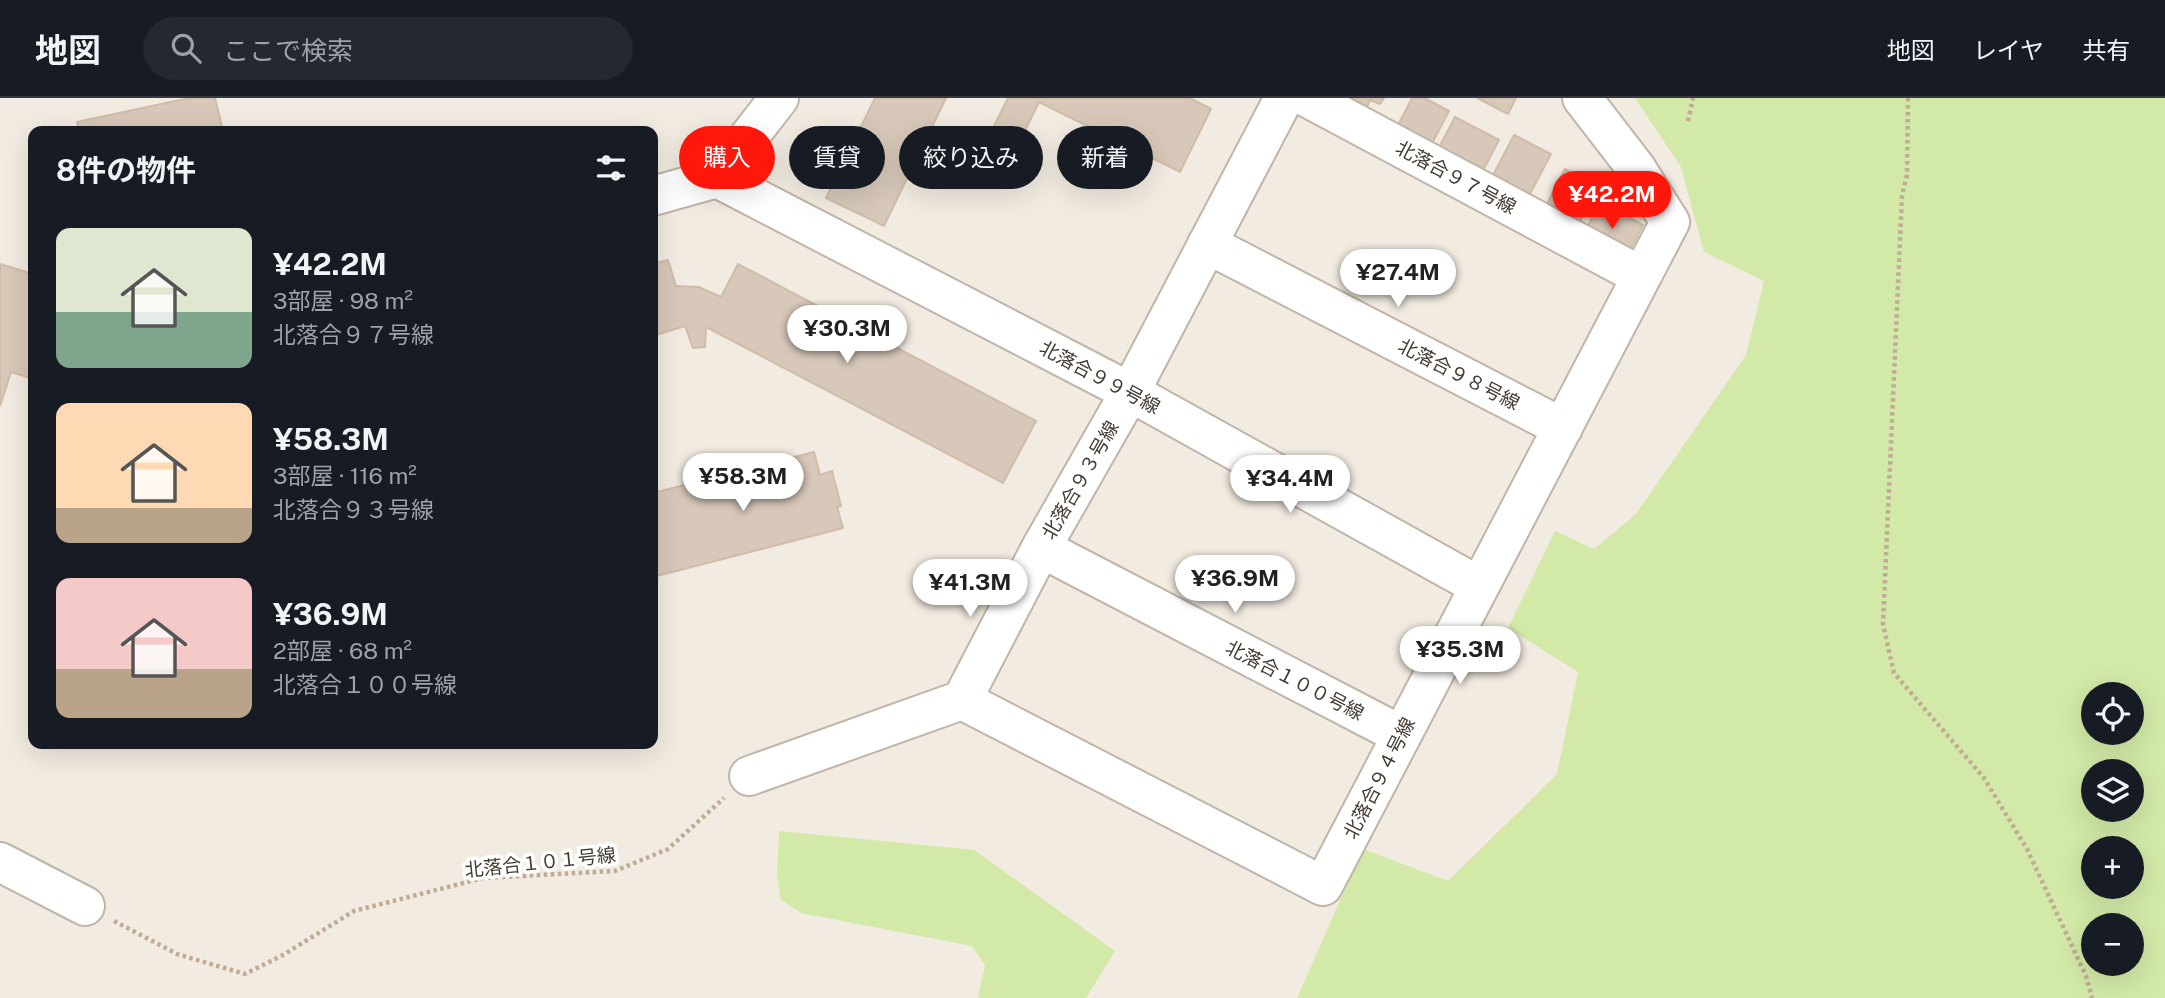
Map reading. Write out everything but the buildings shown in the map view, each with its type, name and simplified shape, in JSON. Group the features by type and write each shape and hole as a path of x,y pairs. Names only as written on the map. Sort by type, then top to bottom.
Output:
{"street":[{"path":"757,126 779,98"},
{"name":"北落合９３号線","path":"962,700 1041,548 1130,392 1284,98"},
{"name":"北落合９７号線","path":"1308,98 1641,276"},
{"name":"北落合９４号線","path":"962,700 1322,886 1670,222 1636,168 1582,98"},
{"path":"658,195 679,189"},
{"name":"北落合９９号線","path":"738,189 1130,392 1479,586"},
{"name":"北落合９８号線","path":"1207,244 1563,428"},
{"name":"北落合１００号線","path":"1041,548 1401,735"},
{"path":"749,776 962,700"},
{"path":"0,862 85,906"}],"path":[{"path":"1688,121 1693,98"},
{"path":"1908,98 1907,175 1902,195 1883,624 1894,673 1984,778 2027,849 2086,976 2092,998"},
{"name":"北落合１０１号線","path":"85,906 177,954 245,974 283,955 354,911 483,878 615,872 667,849 749,776"}],"green space":[{"path":"1635,98 2165,98 2165,998 1297,998 1363,849 1448,881 1557,774 1578,672 1508,628 1555,531 1594,549 1636,514 1746,355 1764,281 1704,252 1681,167"},
{"path":"779,831 974,850 1115,951 1086,998 978,998 985,965 972,946 801,913 781,900 777,877"}]}
